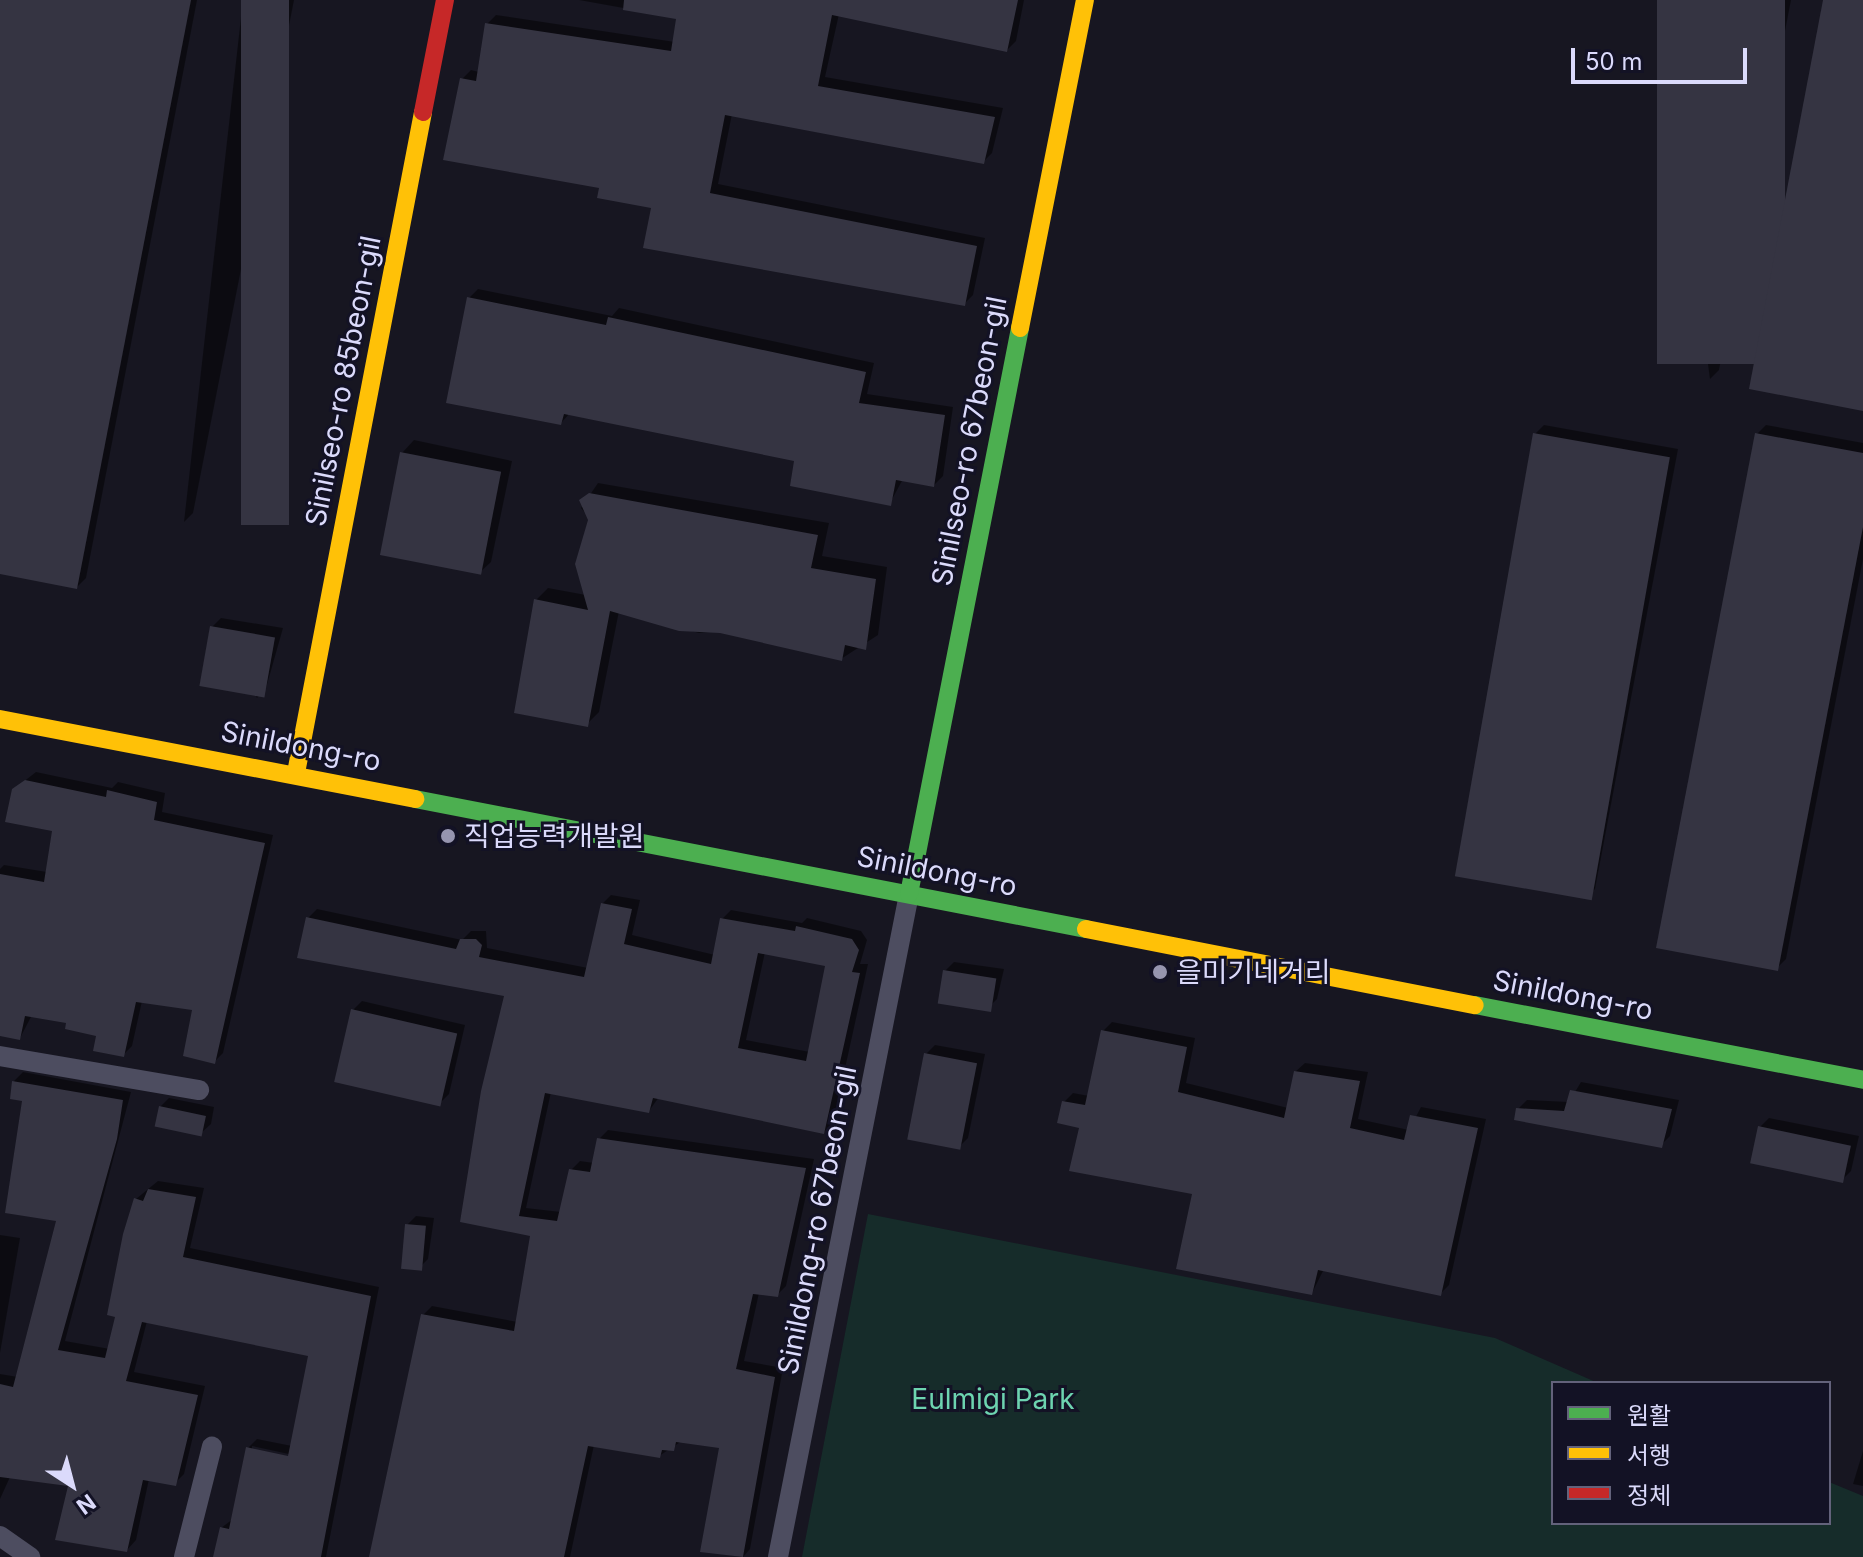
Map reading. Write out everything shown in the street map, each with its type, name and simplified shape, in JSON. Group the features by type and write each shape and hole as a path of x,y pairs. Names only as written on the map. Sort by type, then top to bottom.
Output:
{"main road":[{"name":"Sinilseo-ro 85beon-gil","path":"296,773 445,0"},
{"name":"Sinilseo-ro 67beon-gil","path":"909,894 1085,0"},
{"name":"Sinildong-ro","path":"0,719 296,773 1863,1080"}],"street":[{"name":"Sinildong-ro 67beon-gil","path":"778,1557 909,894"},
{"path":"0,1056 199,1090"},
{"path":"184,1557 212,1446"},
{"path":"0,1536 30,1557"}],"green space":[{"name":"Eulmigi Park","path":"868,1214 1495,1338 1593,1381 1551,1381 1551,1525 1831,1525 1831,1483 1863,1496 1863,1557 802,1557"}],"building":[{"path":"0,0 191,0 77,589 0,574"},
{"path":"241,0 289,0 289,525 241,525"},
{"path":"624,0 1018,0 1007,52 832,15 818,86 995,117 984,164 725,115 710,193 977,246 965,306 643,248 651,208 597,198 599,188 443,160 460,78 476,81 485,23 671,51 676,19 623,10"},
{"path":"1657,0 1785,0 1785,364 1657,364"},
{"path":"1823,0 1863,0 1863,411 1749,389"},
{"path":"467,297 606,325 608,317 866,372 859,403 945,415 934,487 896,480 891,506 790,486 794,461 564,414 561,425 446,403"},
{"path":"1533,433 1670,457 1592,900 1455,876"},
{"path":"1755,433 1863,453 1863,527 1778,971 1656,948"},
{"path":"400,452 501,472 481,575 380,555"},
{"path":"589,493 818,535 811,568 876,579 866,650 845,645 842,661 720,633 679,631 610,611 588,727 514,713 534,599 588,610 575,564 588,520 579,500"},
{"path":"210,626 275,637 264,698 199,686"},
{"path":"25,780 106,797 107,790 157,802 154,820 265,843 215,1064 183,1056 192,1010 136,1002 124,1057 93,1051 96,1036 65,1029 66,1023 25,1016 20,1040 0,1036 0,874 44,882 52,831 5,822 12,789"},
{"path":"601,903 632,909 624,944 711,964 720,918 795,931 796,926 852,939 859,950 852,972 860,973 824,1134 653,1098 649,1113 545,1093 519,1216 557,1221 569,1169 590,1172 597,1138 806,1168 778,1297 753,1294 736,1369 775,1377 743,1557 700,1552 719,1448 676,1442 674,1451 662,1450 660,1458 588,1446 564,1557 369,1557 421,1314 514,1331 530,1236 460,1222 481,1091 504,996 297,958 306,917 456,949 460,939 476,939 482,945 479,957 584,977","holes":["758,953 825,966 806,1061 738,1048"]},
{"path":"943,970 996,978 991,1012 938,1004"},
{"path":"351,1009 457,1034 440,1107 334,1082"},
{"path":"1101,1030 1187,1047 1178,1092 1284,1118 1294,1071 1360,1081 1350,1128 1404,1140 1410,1115 1478,1128 1441,1296 1318,1270 1312,1295 1176,1269 1192,1194 1069,1171 1079,1128 1057,1123 1062,1101 1085,1105"},
{"path":"924,1053 977,1063 960,1150 907,1139"},
{"path":"12,1081 123,1100 117,1139 58,1350 105,1358 115,1317 107,1315 123,1234 134,1198 143,1201 148,1189 196,1197 183,1257 371,1296 321,1557 213,1557 220,1527 229,1529 246,1447 288,1456 308,1356 142,1322 126,1381 198,1395 176,1486 143,1480 127,1552 55,1540 68,1486 0,1477 0,1384 13,1387 56,1221 5,1213 22,1101 10,1099"},
{"path":"1570,1090 1672,1109 1662,1148 1514,1120 1516,1108 1564,1111"},
{"path":"159,1106 206,1116 202,1137 155,1127"},
{"path":"1758,1126 1851,1146 1843,1183 1750,1163"},
{"path":"405,1224 426,1226 422,1271 401,1269"}],"traffic: fast":[{"path":"909,894 1020,328"},
{"path":"415,799 1086,929"},
{"path":"1475,1005 1863,1080"}],"traffic: slow":[{"path":"1020,328 1085,0"},
{"path":"296,773 423,112"},
{"path":"0,719 415,799"},
{"path":"1086,929 1475,1005"}],"traffic: jam":[{"path":"423,112 445,0"}],"place":[{"name":"직업능력개발원","path":"448,836"},
{"name":"을미기네거리","path":"1160,972"}]}
